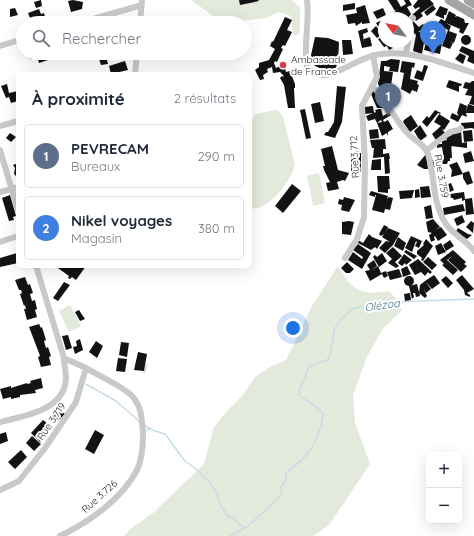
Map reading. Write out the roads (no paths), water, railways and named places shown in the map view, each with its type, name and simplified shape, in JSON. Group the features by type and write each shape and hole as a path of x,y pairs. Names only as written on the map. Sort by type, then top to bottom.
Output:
{"main road":[{"path":"449,0 474,15"},
{"path":"457,0 474,11"},
{"path":"468,0 474,4"}],"street":[{"path":"307,0 307,66 320,75 326,75 358,60 373,55 391,53 406,54 474,72"},
{"path":"100,16 142,2 141,16"},
{"path":"0,46 16,41"},
{"path":"406,54 407,48"},
{"name":"Rue 3.712","path":"345,258 360,233 364,217 365,163 362,106 367,93 377,77 373,55"},
{"path":"135,72 136,60"},
{"name":"Rue 3.759","path":"372,86 381,94 408,133 427,150 434,194 443,221 450,231 466,242 474,252"},
{"path":"0,126 16,122"},
{"path":"427,150 450,132 461,128"},
{"path":"0,150 15,188 0,192"},
{"path":"0,242 16,237"},
{"path":"0,422 36,413 51,405 62,391 66,381 64,358 37,268"},
{"path":"64,358 86,368"},
{"name":"Rue 3.719","path":"0,490 19,481 45,448 76,402 86,368"},
{"name":"Rue 3.726","path":"60,536 81,525 111,501 124,488 138,469 143,445 140,408 132,395 86,368"}],"waterway":[{"name":"Olézoa","path":"230,536 247,527 282,495 280,488 286,480 286,473 307,455 316,441 323,414 319,409 299,395 299,392 309,367 329,359 335,328 342,318 352,309 372,304 474,299"},
{"path":"144,373 147,365"},
{"path":"86,384 116,401 140,422"},
{"path":"145,425 149,429 146,431"},
{"path":"145,426 165,434 185,461 196,469 213,486 221,506 228,516 233,518 244,528"}],"place":[{"name":"Nikel voyages","path":"433,54"},
{"name":"Ambassade de France","path":"283,65"},
{"name":"PEVRECAM","path":"388,116"}]}
